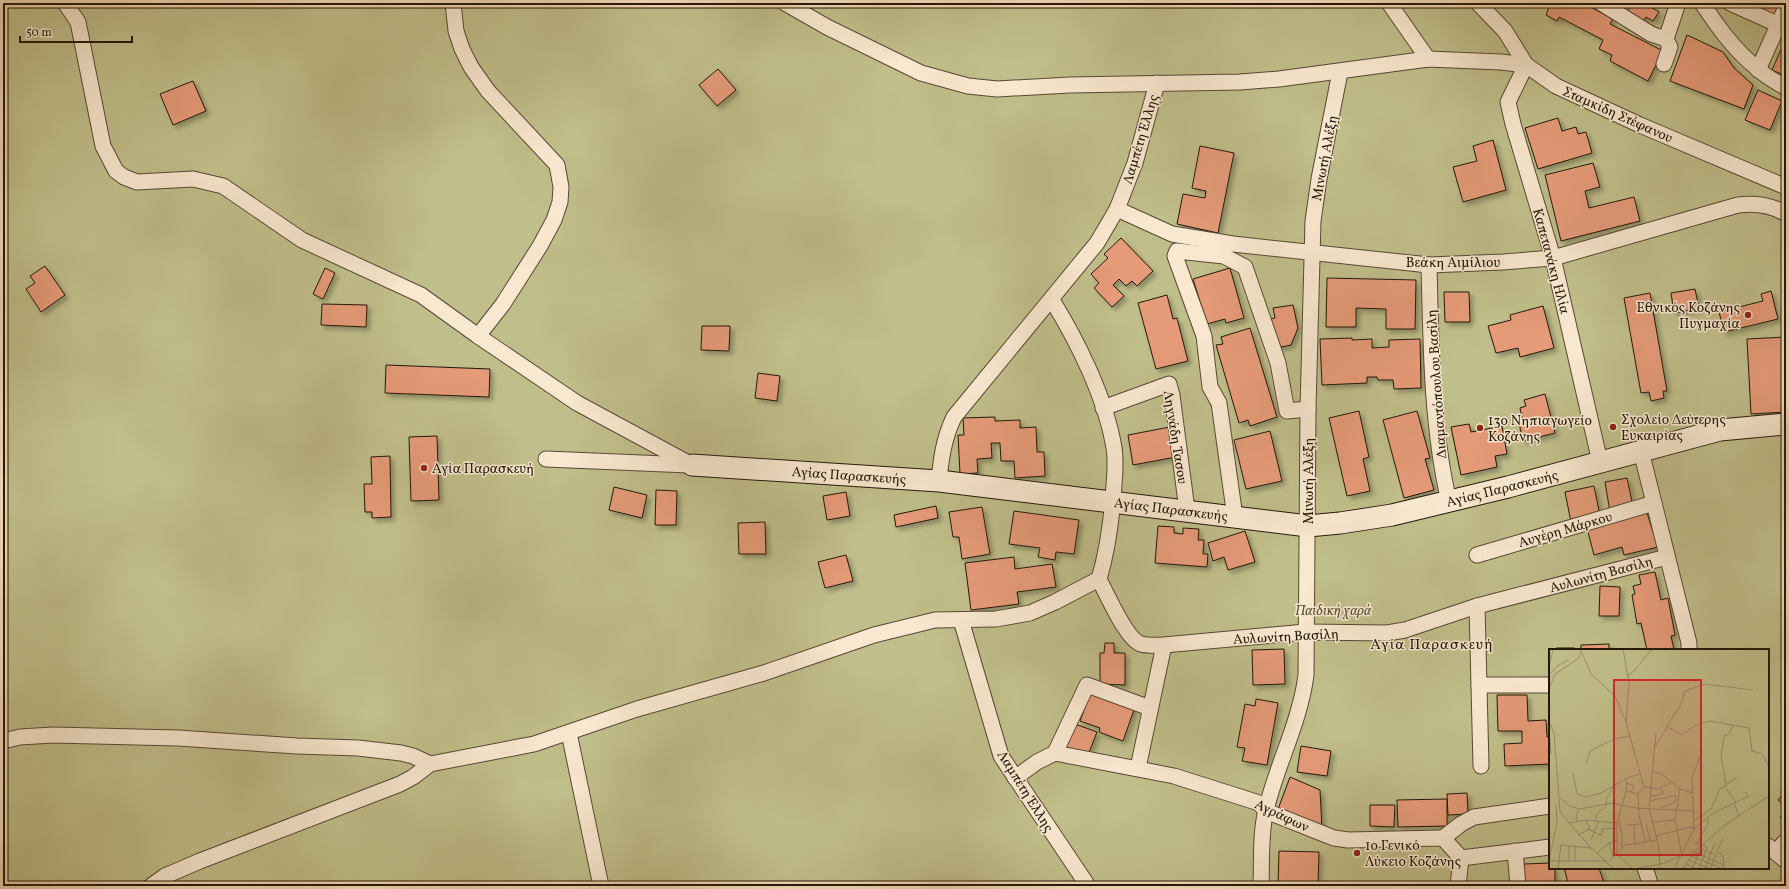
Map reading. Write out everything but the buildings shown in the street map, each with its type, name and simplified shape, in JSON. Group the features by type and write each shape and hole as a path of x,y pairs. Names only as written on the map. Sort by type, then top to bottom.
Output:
{"street":[{"path":"65,3 78,22 103,146 116,171 124,177 137,182 193,179 223,186 302,240 421,295 478,336 578,403 692,465"},
{"path":"452,3 456,31 471,67 488,91 557,165 561,187 560,202 554,220 544,239 503,304 478,336"},
{"path":"785,3 827,27 921,73 968,86 997,88 1070,84 1157,83"},
{"path":"1389,3 1428,59"},
{"name":"Σταμκίδη Στέφανου","path":"1478,3 1505,31 1526,65 1556,86 1619,116 1786,187"},
{"path":"1601,3 1651,34 1666,39"},
{"path":"1664,64 1670,47 1666,39 1678,3"},
{"path":"1725,3 1706,9 1724,35 1758,70 1786,88"},
{"path":"1730,3 1782,26"},
{"path":"1758,70 1782,26 1786,7"},
{"name":"Λαμπέτη Έλλης","path":"939,481 946,433 954,417 1097,244 1117,210 1135,163 1157,83 1248,81 1340,72 1428,59 1501,62 1526,65"},
{"name":"Καπετανάκη Ηλία","path":"1526,65 1508,102 1513,124 1553,258 1600,462"},
{"name":"Μινωτή Αλέξη","path":"1261,886 1266,811 1304,691 1306,675 1311,252 1313,221 1319,180 1340,72"},
{"name":"Βεάκη Αιμίλιου","path":"1117,210 1172,234 1233,244 1429,265 1504,262 1553,258 1738,205 1750,204 1767,206 1786,214"},
{"path":"1235,517 1219,403 1210,387 1204,336 1175,256 1177,251 1224,256 1245,267 1278,363 1287,411 1308,409"},
{"name":"Διαμαντόπουλου Βασίλη","path":"1429,265 1434,398 1440,455 1449,502"},
{"path":"151,886 165,876 200,861 400,784 413,777 430,764 509,750 569,733 637,709 764,673 874,635 935,620 996,619 1030,613 1083,588 1099,578 1104,558 1113,502 1114,450 1104,408 1071,332 1052,300"},
{"name":"Ληγνάδη Τασου","path":"1104,408 1169,384 1172,395 1187,510"},
{"name":"Αγίας Παρασκευής","path":"546,459 692,465 939,481 1187,510 1308,526 1392,515 1449,502 1720,430 1786,424"},
{"path":"1641,451 1689,643 1689,649"},
{"name":"Αυγέρη Μάρκου","path":"1477,555 1654,503"},
{"name":"Αυλωνίτη Βασίλη","path":"1099,578 1126,629 1136,641 1148,645 1164,645 1306,632 1388,633 1405,630 1477,606 1667,557"},
{"path":"1477,606 1481,766"},
{"name":"Λαμπέτη Έλλης","path":"962,620 1001,756 1088,886"},
{"path":"1138,768 1164,645"},
{"path":"1015,778 1037,762 1055,753 1086,685 1150,708"},
{"path":"1479,686 1549,685"},
{"path":"569,733 601,886"},
{"path":"3,741 20,737 53,735 178,738 289,746 358,748 400,752 430,764"},
{"name":"Αγράφων","path":"1055,753 1174,776 1259,803 1266,811 1334,838 1443,838"},
{"path":"1458,886 1461,858 1443,838 1461,824 1474,817 1549,806"},
{"path":"1461,858 1549,847"},
{"path":"1516,852 1518,886"},
{"path":"1645,869 1651,886"}],"green space":[{"name":"Παιδική χαρά","path":"3,3 1786,3 1786,886 3,886"}],"place":[{"name":"Εθνικός Κοζάνης Πυγμαχία","path":"1748,315"},
{"name":"Σχολείο Δεύτερης Ευκαιρίας","path":"1613,427"},
{"name":"13ο Νηπιαγωγείο Κοζάνης","path":"1480,428"},
{"name":"Αγία Παρασκευή","path":"424,468"},
{"name":"1ο Γενικό Λύκειο Κοζάνης","path":"1357,853"}],"district":[{"name":"Αγία Παρασκευή","path":"1432,644"}]}
